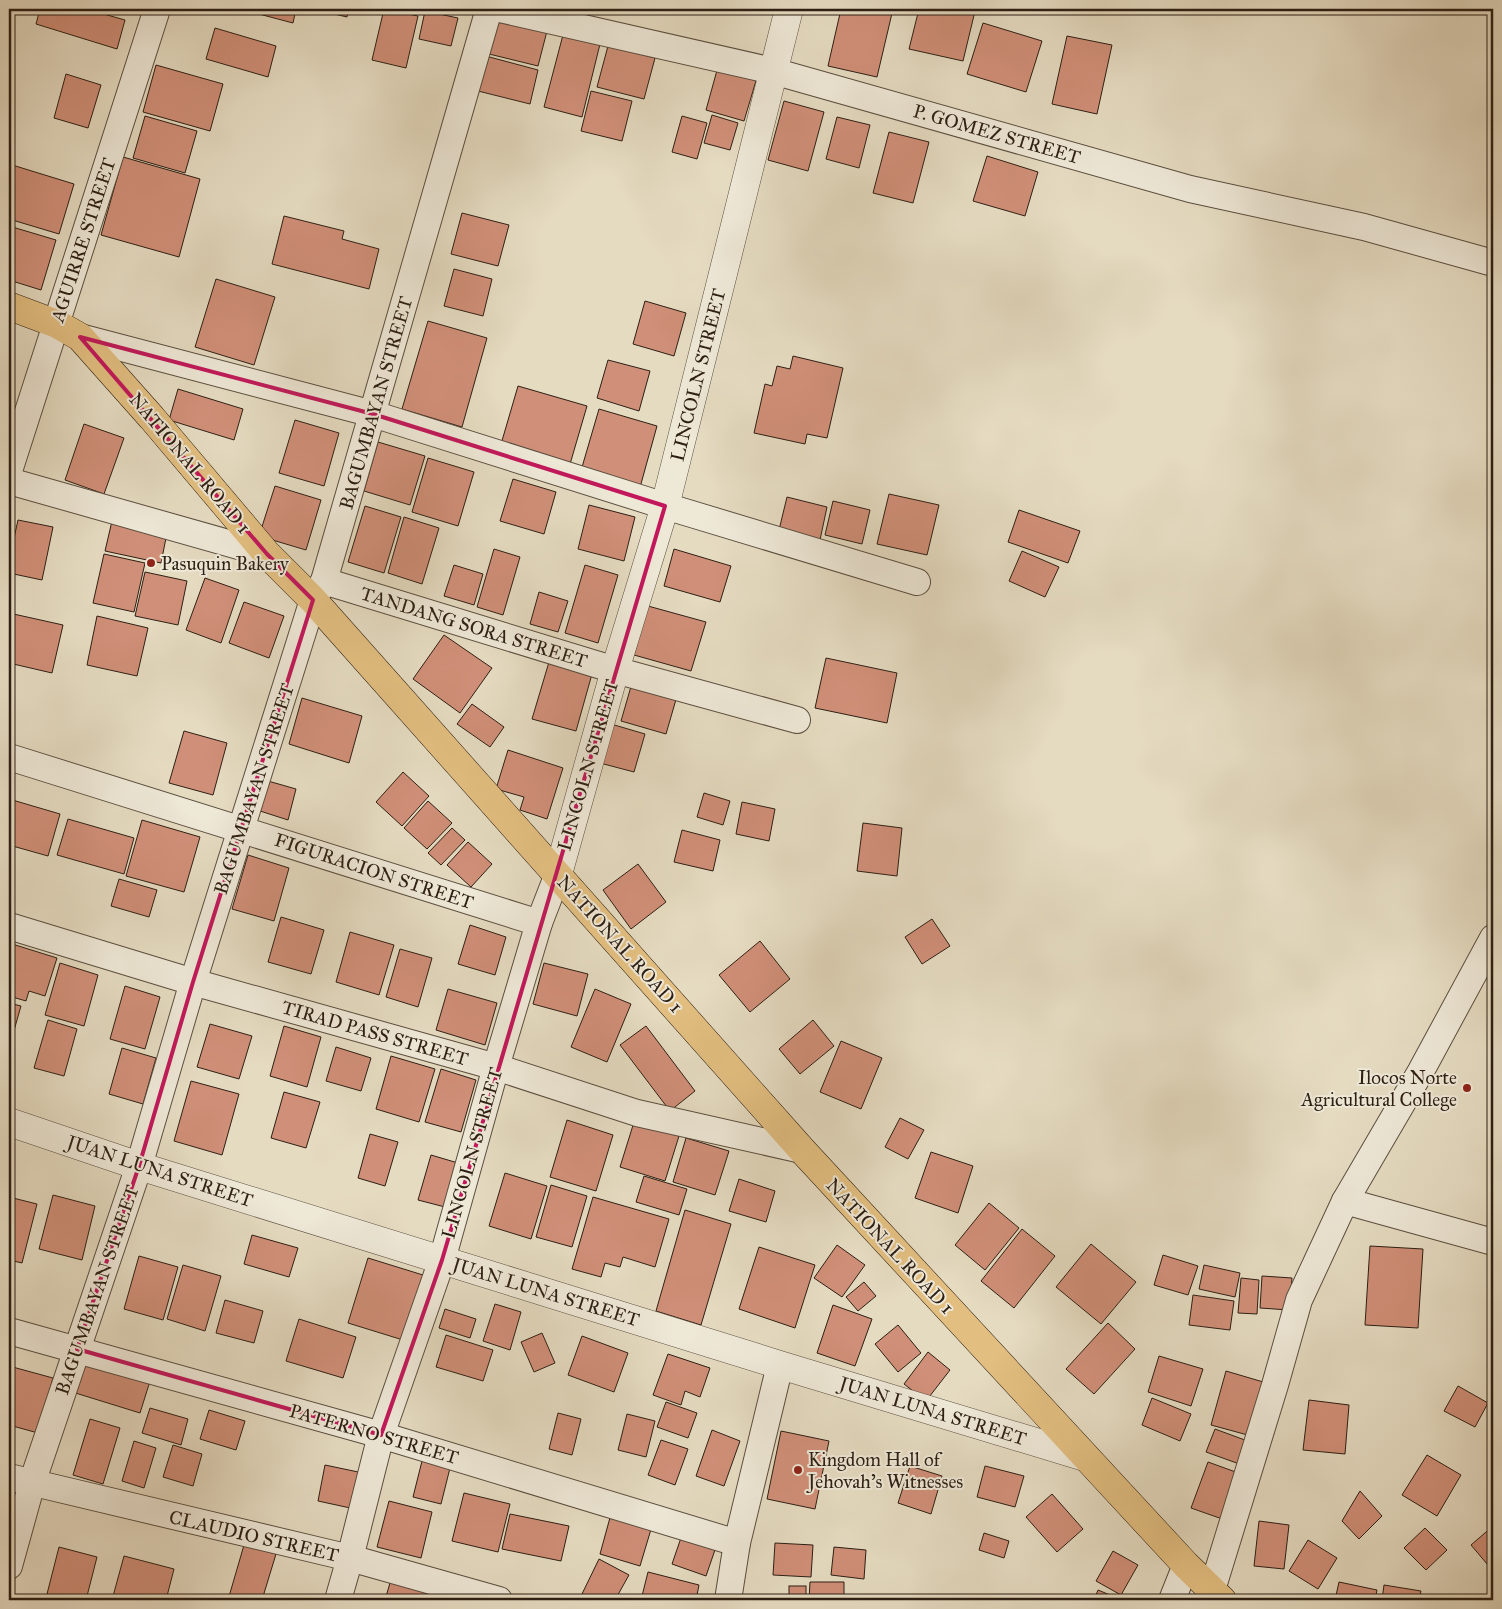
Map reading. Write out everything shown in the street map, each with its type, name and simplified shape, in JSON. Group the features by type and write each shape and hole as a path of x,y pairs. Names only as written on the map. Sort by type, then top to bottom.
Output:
{"main road":[{"name":"NATIONAL ROAD 1","path":"9,306 57,324 80,337 152,418 267,554 319,591 558,874 802,1150 1085,1457 1186,1565 1217,1595"}],"street":[{"name":"AGUIRRE STREET","path":"9,471 157,9"},
{"name":"BAGUMBAYAN STREET","path":"9,1566 21,1480 77,1349 139,1166 193,982 319,591 373,414 489,9"},
{"name":"P. GOMEZ STREET","path":"500,9 773,71 1190,189 1364,227 1493,263"},
{"name":"LINCOLN STREET","path":"338,1600 381,1435 442,1260 496,1067 539,923 558,874 614,670 665,506 789,9"},
{"path":"80,337 373,414 665,506 917,582"},
{"path":"9,481 267,554"},
{"name":"TANDANG SORA STREET","path":"319,591 797,720"},
{"name":"FIGURACION STREET","path":"9,757 539,923"},
{"name":"TIRAD PASS STREET","path":"9,926 193,982 496,1067 638,1113 802,1150"},
{"path":"1217,1595 1299,1300 1345,1201 1421,1071 1493,938"},
{"name":"JUAN LUNA STREET","path":"9,1122 139,1166 780,1365 1085,1457"},
{"path":"1345,1201 1493,1242"},
{"name":"PATERNO STREET","path":"9,1331 381,1435 737,1543"},
{"path":"728,1600 737,1543 780,1365"},
{"name":"CLAUDIO STREET","path":"21,1480 350,1558 499,1600"},
{"path":"1172,1600 1186,1565"}],"highlighted area":[{"path":"80,337 373,414 665,506 442,1260 381,1435 77,1349 139,1166 193,982 313,600 267,554"}],"building":[{"path":"40,9 86,9 125,20 117,49 36,24"},
{"path":"240,9 296,9 293,23"},
{"path":"313,9 349,9 347,17"},
{"path":"384,9 418,16 406,68 372,60"},
{"path":"841,9 893,9 877,77 828,66"},
{"path":"919,9 964,9 975,11 963,61 909,49"},
{"path":"425,11 458,18 451,46 419,39"},
{"path":"495,17 547,31 538,66 485,53"},
{"path":"983,23 1042,41 1026,92 967,74"},
{"path":"215,28 276,46 268,77 206,59"},
{"path":"564,31 601,40 582,117 544,107"},
{"path":"1067,36 1112,45 1097,114 1052,104"},
{"path":"608,46 655,58 644,99 597,87"},
{"path":"482,55 538,70 530,104 474,90"},
{"path":"719,63 758,74 744,121 706,110"},
{"path":"156,65 223,84 210,131 143,112"},
{"path":"66,74 101,85 88,128 54,118"},
{"path":"591,91 632,101 622,141 581,131"},
{"path":"784,101 824,112 808,171 768,160"},
{"path":"712,115 738,123 730,150 704,143"},
{"path":"145,116 197,131 185,173 133,158"},
{"path":"682,116 707,123 697,159 672,152"},
{"path":"837,117 870,125 859,168 826,159"},
{"path":"889,132 929,142 913,203 873,193"},
{"path":"987,156 1038,172 1025,216 973,201"},
{"path":"123,157 200,179 179,257 101,235"},
{"path":"9,164 74,184 59,234 9,219"},
{"path":"462,213 509,225 498,266 451,254"},
{"path":"284,216 344,231 342,239 379,249 369,289 272,264"},
{"path":"9,226 56,240 41,290 9,280"},
{"path":"454,269 492,279 483,316 444,306"},
{"path":"216,279 275,297 254,365 195,347"},
{"path":"645,301 686,313 674,356 633,344"},
{"path":"428,321 487,338 462,427 402,409"},
{"path":"793,356 843,368 827,438 807,434 805,444 754,433 765,384 772,386 777,366 790,369"},
{"path":"608,360 650,371 639,411 597,398"},
{"path":"518,386 587,406 568,471 499,451"},
{"path":"178,389 243,409 234,440 169,420"},
{"path":"599,409 657,426 639,491 580,474"},
{"path":"295,420 339,433 324,486 279,473"},
{"path":"84,424 124,438 104,494 65,480"},
{"path":"378,442 425,456 410,505 364,491"},
{"path":"428,458 474,472 458,526 412,512"},
{"path":"513,479 556,492 544,534 500,521"},
{"path":"275,486 321,500 306,550 259,536"},
{"path":"889,494 939,505 927,555 877,544"},
{"path":"787,497 827,507 820,540 779,530"},
{"path":"833,501 870,510 862,544 825,535"},
{"path":"589,505 635,517 624,561 578,549"},
{"path":"365,506 401,517 384,573 348,562"},
{"path":"1019,510 1080,531 1068,563 1008,542"},
{"path":"404,517 439,528 422,584 388,573"},
{"path":"18,520 53,527 42,580 9,573 9,561"},
{"path":"112,521 167,533 161,563 105,551"},
{"path":"494,549 520,557 503,615 477,607"},
{"path":"674,549 731,566 720,602 664,586"},
{"path":"1022,551 1059,567 1045,597 1009,581"},
{"path":"104,554 145,563 134,612 93,603"},
{"path":"454,565 483,574 474,605 444,596"},
{"path":"585,565 618,575 598,643 565,633"},
{"path":"145,572 187,581 178,625 135,616"},
{"path":"205,578 239,590 221,643 186,630"},
{"path":"539,592 568,601 558,632 530,624"},
{"path":"244,602 284,616 269,658 229,643"},
{"path":"648,606 706,622 691,671 634,655"},
{"path":"9,613 63,625 52,673 9,663"},
{"path":"97,616 148,628 137,676 87,665"},
{"path":"444,635 492,668 460,713 413,679"},
{"path":"826,658 897,673 887,723 815,708"},
{"path":"549,662 592,674 576,731 532,719"},
{"path":"632,683 677,696 666,734 621,721"},
{"path":"302,698 362,716 349,763 289,744"},
{"path":"472,704 504,727 490,747 457,724"},
{"path":"611,724 645,734 634,772 600,763"},
{"path":"184,731 227,743 213,795 169,783"},
{"path":"508,750 563,768 547,819 520,810 524,797 496,789"},
{"path":"403,772 429,796 402,826 376,802"},
{"path":"268,781 296,789 288,820 260,811"},
{"path":"704,793 730,801 723,825 697,817"},
{"path":"9,799 60,814 48,856 9,845"},
{"path":"428,801 452,823 427,849 404,828"},
{"path":"742,802 775,809 769,841 736,834"},
{"path":"68,819 134,838 124,874 57,855"},
{"path":"142,820 200,837 184,892 126,876"},
{"path":"863,823 902,828 897,876 857,871"},
{"path":"452,828 465,840 441,865 428,853"},
{"path":"682,830 720,840 713,871 674,862"},
{"path":"468,842 492,864 471,887 447,865"},
{"path":"248,855 289,868 274,921 232,909"},
{"path":"638,864 666,902 631,929 603,890"},
{"path":"119,879 157,890 149,917 111,906"},
{"path":"281,917 324,930 311,974 268,962"},
{"path":"932,919 950,946 922,964 905,937"},
{"path":"470,925 506,937 495,975 458,964"},
{"path":"350,932 394,945 379,995 336,982"},
{"path":"760,941 790,979 750,1012 719,975"},
{"path":"9,943 57,958 45,996 29,991 26,1001 9,996"},
{"path":"400,949 432,958 418,1007 386,997"},
{"path":"60,963 98,975 84,1026 45,1015"},
{"path":"544,963 588,974 577,1016 533,1004"},
{"path":"125,986 160,997 145,1049 110,1039"},
{"path":"448,989 497,1003 485,1045 436,1030"},
{"path":"595,989 631,1004 607,1062 571,1047"},
{"path":"9,1003 21,1006 9,1048"},
{"path":"48,1020 77,1029 64,1076 34,1068"},
{"path":"813,1020 834,1046 800,1074 779,1049"},
{"path":"210,1024 252,1036 239,1079 197,1067"},
{"path":"284,1026 321,1037 307,1087 270,1076"},
{"path":"646,1026 695,1091 670,1111 620,1045"},
{"path":"841,1041 882,1058 861,1109 820,1092"},
{"path":"336,1047 371,1058 361,1091 326,1081"},
{"path":"122,1048 156,1058 143,1104 109,1094"},
{"path":"391,1056 435,1069 419,1122 376,1109"},
{"path":"441,1069 476,1080 461,1132 425,1122"},
{"path":"191,1081 239,1094 222,1155 174,1141"},
{"path":"284,1092 320,1102 306,1148 271,1138"},
{"path":"900,1118 924,1130 908,1159 885,1147"},
{"path":"567,1120 613,1135 596,1191 550,1177"},
{"path":"634,1122 679,1136 665,1181 620,1167"},
{"path":"370,1134 398,1142 385,1186 358,1178"},
{"path":"686,1138 729,1151 715,1195 673,1182"},
{"path":"931,1152 973,1166 958,1213 915,1198"},
{"path":"431,1155 458,1163 445,1207 418,1200"},
{"path":"505,1173 547,1186 531,1239 489,1226"},
{"path":"644,1176 687,1189 679,1215 636,1202"},
{"path":"739,1179 775,1191 766,1222 729,1211"},
{"path":"551,1185 587,1196 572,1247 536,1237"},
{"path":"53,1195 95,1206 82,1260 39,1249"},
{"path":"9,1197 37,1204 22,1263 9,1260"},
{"path":"593,1197 669,1219 655,1267 623,1257 620,1267 605,1263 601,1277 572,1269"},
{"path":"989,1203 1019,1228 985,1270 955,1245"},
{"path":"685,1210 731,1224 701,1325 656,1311"},
{"path":"1022,1229 1055,1256 1014,1308 981,1281"},
{"path":"252,1235 298,1248 289,1277 244,1264"},
{"path":"1091,1244 1136,1282 1101,1324 1056,1287"},
{"path":"837,1245 865,1265 842,1297 814,1278"},
{"path":"1370,1246 1423,1249 1418,1328 1365,1325"},
{"path":"759,1247 815,1265 795,1328 739,1309"},
{"path":"1163,1255 1198,1266 1188,1295 1154,1285"},
{"path":"139,1256 178,1267 163,1320 124,1309"},
{"path":"368,1258 423,1275 403,1340 348,1323"},
{"path":"183,1265 221,1276 205,1331 167,1319"},
{"path":"1204,1265 1240,1273 1235,1297 1199,1289"},
{"path":"1262,1276 1292,1278 1289,1310 1260,1308"},
{"path":"1241,1278 1259,1280 1257,1314 1238,1313"},
{"path":"864,1282 876,1296 858,1311 846,1297"},
{"path":"1193,1295 1234,1301 1230,1330 1189,1325"},
{"path":"225,1300 263,1311 254,1343 216,1333"},
{"path":"495,1304 521,1312 510,1350 483,1341"},
{"path":"833,1305 872,1319 855,1366 817,1353"},
{"path":"445,1309 476,1319 470,1338 439,1328"},
{"path":"299,1319 356,1337 343,1378 286,1361"},
{"path":"1108,1323 1135,1349 1094,1394 1066,1369"},
{"path":"898,1325 921,1353 898,1372 875,1344"},
{"path":"542,1333 555,1363 534,1372 521,1342"},
{"path":"446,1335 493,1350 483,1381 436,1367"},
{"path":"582,1336 628,1353 614,1392 568,1375"},
{"path":"928,1352 950,1370 926,1401 904,1384"},
{"path":"668,1354 710,1368 700,1397 685,1391 681,1405 653,1395"},
{"path":"80,1356 151,1378 140,1413 69,1391"},
{"path":"1159,1356 1203,1369 1191,1406 1148,1392"},
{"path":"9,1366 53,1378 38,1433 9,1425"},
{"path":"1226,1371 1270,1384 1255,1437 1211,1425"},
{"path":"1458,1386 1488,1403 1475,1427 1444,1411"},
{"path":"1152,1398 1191,1414 1180,1441 1142,1425"},
{"path":"1309,1400 1349,1405 1345,1454 1303,1450"},
{"path":"666,1402 697,1413 688,1438 657,1427"},
{"path":"150,1408 188,1419 181,1445 142,1433"},
{"path":"209,1410 245,1421 236,1450 200,1439"},
{"path":"558,1413 581,1419 572,1455 549,1449"},
{"path":"627,1414 655,1421 646,1457 618,1450"},
{"path":"90,1419 120,1428 103,1484 73,1475"},
{"path":"1215,1429 1253,1443 1245,1466 1206,1452"},
{"path":"712,1430 740,1441 724,1486 696,1476"},
{"name":"Kingdom Hall of Jehovah's Witnesses","path":"781,1431 829,1441 815,1509 767,1499"},
{"path":"661,1440 688,1449 675,1485 648,1475"},
{"path":"134,1441 156,1448 144,1488 122,1481"},
{"path":"173,1445 202,1454 193,1486 163,1477"},
{"path":"1427,1455 1461,1475 1437,1516 1402,1495"},
{"path":"422,1461 450,1468 441,1504 413,1497"},
{"path":"1208,1462 1244,1475 1228,1521 1191,1508"},
{"path":"325,1465 363,1473 355,1509 318,1501"},
{"path":"910,1466 942,1476 931,1514 898,1503"},
{"path":"985,1466 1024,1476 1015,1507 977,1497"},
{"path":"1360,1491 1382,1516 1359,1539 1342,1521"},
{"path":"464,1493 510,1504 498,1552 452,1541"},
{"path":"1052,1494 1083,1529 1057,1552 1026,1517"},
{"path":"389,1501 432,1512 421,1558 377,1547"},
{"path":"510,1514 569,1526 561,1561 502,1549"},
{"path":"611,1514 652,1526 640,1566 600,1554"},
{"path":"1259,1521 1289,1525 1284,1569 1254,1566"},
{"path":"1493,1526 1493,1571 1471,1545"},
{"path":"1425,1528 1447,1550 1426,1570 1404,1548"},
{"path":"683,1532 717,1544 706,1576 672,1564"},
{"path":"984,1533 1009,1541 1004,1558 979,1550"},
{"path":"1308,1540 1337,1558 1318,1589 1289,1571"},
{"path":"775,1543 813,1545 811,1577 773,1575"},
{"path":"244,1545 276,1554 262,1600 228,1600"},
{"path":"59,1547 97,1557 86,1600 72,1600 47,1594"},
{"path":"834,1547 866,1550 864,1579 831,1575"},
{"path":"1113,1551 1138,1565 1121,1595 1096,1581"},
{"path":"124,1556 174,1569 166,1600 112,1600"},
{"path":"599,1559 629,1575 615,1600 589,1600 581,1596"},
{"path":"648,1572 699,1585 696,1600 641,1600"},
{"path":"392,1576 437,1588 434,1600 385,1600"},
{"path":"810,1582 844,1582 844,1600 809,1600"},
{"path":"1339,1582 1377,1590 1375,1600 1335,1600"},
{"path":"1384,1585 1421,1591 1419,1600 1382,1600"},
{"path":"789,1586 806,1586 806,1600 789,1600"},
{"path":"1098,1590 1122,1600 1094,1600"}],"place":[{"name":"Pasuquin Bakery","path":"151,563"},
{"name":"Ilocos Norte Agricultural College","path":"1467,1088"},
{"name":"Kingdom Hall of Jehovah's Witnesses","path":"798,1470"}]}
